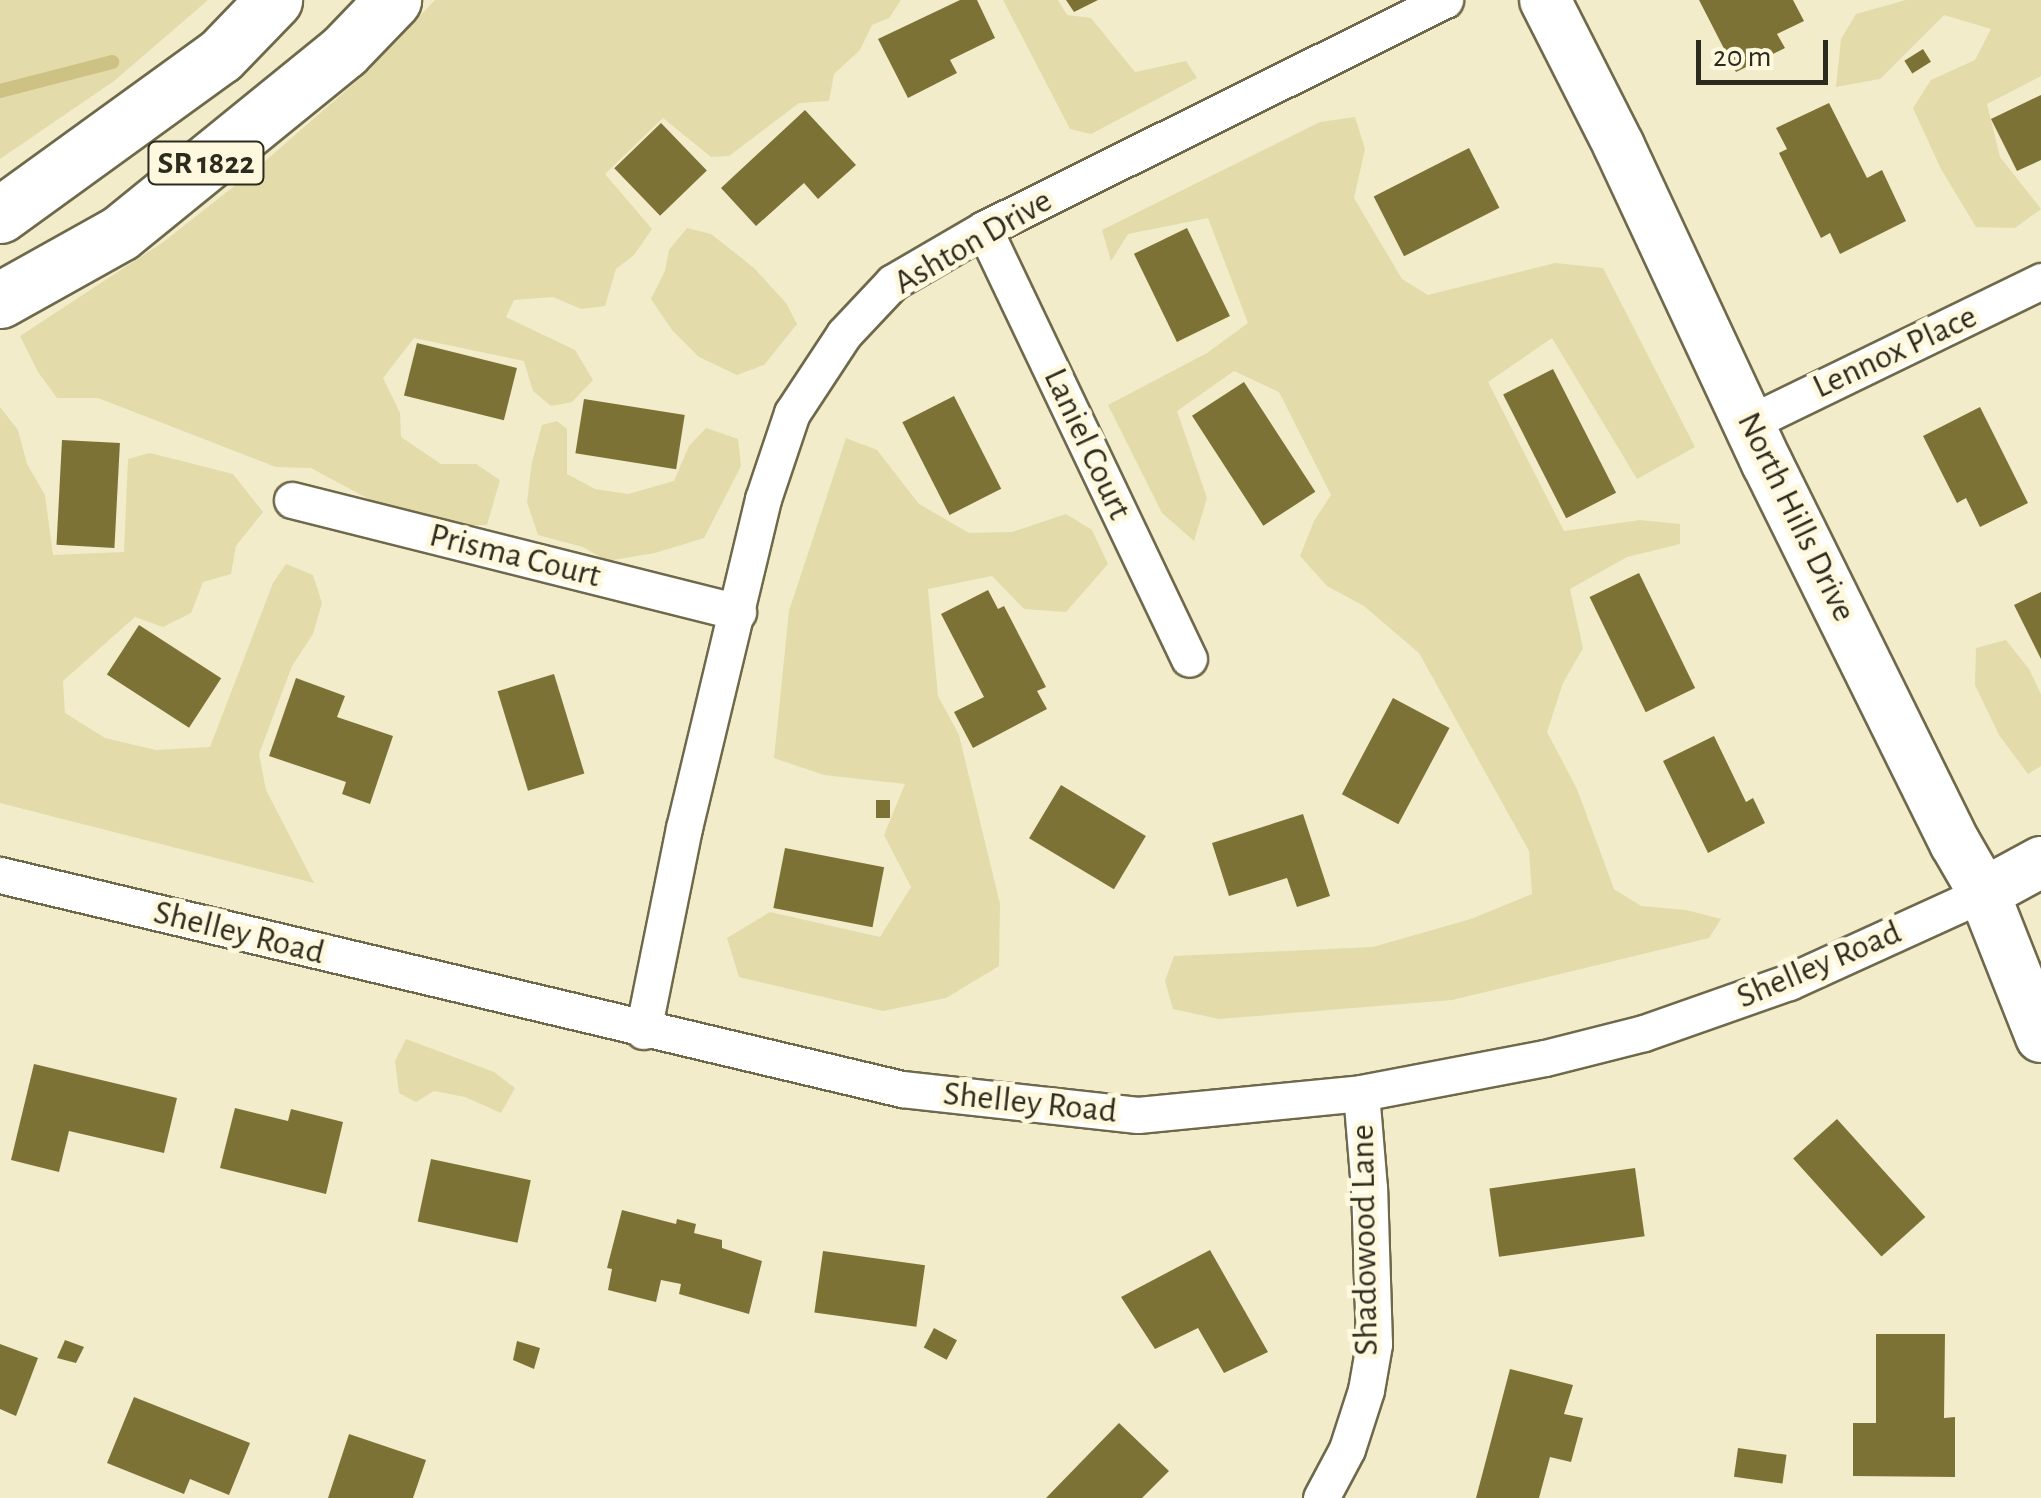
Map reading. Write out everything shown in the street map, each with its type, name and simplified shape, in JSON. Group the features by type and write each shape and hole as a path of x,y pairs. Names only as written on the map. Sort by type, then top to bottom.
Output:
{"main road":[{"name":"SR 1822","path":"0,215 220,56 274,0"},
{"name":"SR 1822","path":"0,300 120,233 344,51 393,0"},
{"name":"North Hills Drive","path":"1545,0 1955,843 1984,893 2041,1037"},
{"name":"Shelley Road","path":"1984,893 2041,862"}],"street":[{"name":"Ashton Drive","path":"643,1030 684,828 763,499 792,413 827,357 893,282 984,229 1444,0"},
{"name":"Laniel Court","path":"984,229 1189,659"},
{"name":"Lennox Place","path":"1749,423 2041,280"},
{"name":"Prisma Court","path":"292,500 738,612"},
{"name":"Shelley Road","path":"0,876 902,1089 1138,1115 1361,1093 1545,1058 1644,1033 1789,982 1984,893"},
{"name":"Shadowood Lane","path":"1321,1498 1346,1449 1366,1390 1374,1344 1369,1188 1361,1093"}],"shaded area":[{"path":"0,0 208,0 114,81 0,159"},
{"path":"435,0 901,0 889,18 872,25 860,50 834,74 829,101 799,103 729,156 711,157 663,118 605,174 652,229 634,255 616,269 605,306 581,309 553,297 514,300 506,317 575,350 593,380 572,402 551,406 533,391 524,361 414,338 383,378 400,413 401,437 441,464 476,464 500,480 487,525 464,525 393,512 311,468 276,467 98,398 57,398 20,336 162,243 256,169 365,74"},
{"path":"1003,0 1058,0 1067,15 1091,18 1135,72 1186,61 1197,78 1091,134 1070,129"},
{"path":"1906,0 2041,0 2041,76 1987,104 2000,157 2041,209 2015,228 1976,227 1941,169 1913,108 1931,80 1975,60 1991,29 1944,15 1880,79 1836,87 1841,39 1856,14"},
{"path":"1355,117 1365,149 1354,198 1402,279 1428,295 1555,263 1603,268 1695,447 1637,479 1552,338 1488,382 1564,531 1640,520 1680,524 1680,544 1627,557 1570,589 1583,648 1563,683 1547,732 1577,789 1614,889 1641,906 1686,910 1721,919 1709,938 1452,1000 1219,1019 1173,1009 1165,981 1174,956 1373,947 1471,919 1532,894 1529,851 1419,653 1364,606 1327,586 1300,556 1314,521 1331,495 1279,392 1234,371 1177,411 1207,498 1194,541 1162,513 1108,405 1207,353 1248,323 1208,218 1128,234 1111,261 1102,230 1320,122"},
{"path":"687,228 711,234 754,268 786,303 797,324 764,365 737,375 699,357 672,330 651,299 665,271 669,250"},
{"path":"0,407 18,430 27,464 45,495 53,555 124,552 128,459 150,453 233,474 263,512 236,546 231,574 203,582 191,613 163,627 135,617 63,681 65,713 105,738 156,750 210,747 273,583 286,564 313,575 322,603 313,634 292,666 259,754 266,790 314,883 0,803"},
{"path":"557,421 567,429 567,474 595,489 628,494 674,481 689,446 706,428 738,439 741,466 704,538 655,553 607,561 583,547 538,535 527,502 532,462 542,425"},
{"path":"846,438 877,450 919,504 969,533 1012,532 1066,514 1092,530 1108,564 1066,612 1024,609 992,576 928,589 938,696 959,735 1000,904 999,966 946,998 883,1011 739,977 727,938 770,912 880,937 911,887 884,835 905,784 824,775 774,758 789,611"},
{"path":"2006,640 2029,669 2041,694 2041,766 2028,774 1999,735 1975,685 1976,648"},
{"path":"406,1039 494,1072 515,1088 501,1113 465,1097 434,1091 416,1102 399,1093 395,1061"}],"building":[{"path":"960,0 977,0 995,38 950,60 957,73 908,98 878,39"},
{"path":"1066,0 1098,0 1074,12"},
{"path":"1699,0 1793,0 1804,21 1777,34 1785,48 1736,72"},
{"path":"1923,49 1931,62 1912,73 1904,61"},
{"path":"2041,95 2041,160 2017,171 1991,119"},
{"path":"1829,103 1867,178 1882,170 1906,221 1840,254 1830,233 1821,238 1779,153 1787,149 1776,128"},
{"path":"805,110 856,165 818,199 804,183 756,226 721,188"},
{"path":"661,123 707,170 660,216 614,168"},
{"path":"1469,148 1499,208 1404,256 1374,197"},
{"path":"1187,228 1230,316 1177,342 1134,254"},
{"path":"417,343 517,368 504,420 404,395"},
{"path":"1553,369 1616,493 1566,518 1503,394"},
{"path":"1244,382 1315,492 1263,526 1192,416"},
{"path":"954,396 1001,489 950,515 902,422"},
{"path":"584,399 685,415 676,469 575,453"},
{"path":"1980,407 2028,503 1980,527 1966,498 1957,503 1923,436"},
{"path":"62,440 120,443 114,548 57,545"},
{"path":"1639,573 1695,688 1646,712 1590,597"},
{"path":"988,590 998,609 1004,606 1046,687 1037,691 1047,709 973,748 954,712 984,697 941,614"},
{"path":"2041,592 2041,659 2014,605"},
{"path":"139,625 221,678 189,728 107,674"},
{"path":"554,674 584,773 528,791 498,691"},
{"path":"296,678 345,696 337,717 393,736 370,804 342,794 346,782 269,756"},
{"path":"1393,698 1450,728 1398,824 1342,794"},
{"path":"1714,736 1746,802 1753,798 1765,823 1708,853 1663,761"},
{"path":"1061,785 1146,836 1114,889 1029,838"},
{"path":"876,800 890,800 890,818 876,818"},
{"path":"1303,814 1330,896 1297,907 1287,878 1229,896 1212,843"},
{"path":"785,848 884,867 873,927 773,908"},
{"path":"34,1064 177,1098 164,1153 69,1131 59,1172 11,1160"},
{"path":"235,1108 288,1121 291,1109 343,1122 326,1194 220,1168"},
{"path":"1837,1119 1925,1217 1881,1257 1793,1158"},
{"path":"431,1159 531,1180 517,1243 418,1222"},
{"path":"1635,1168 1645,1236 1499,1257 1489,1188"},
{"path":"622,1210 676,1224 677,1219 696,1224 694,1233 722,1240 722,1248 762,1261 749,1314 679,1294 681,1284 661,1280 656,1302 608,1290 612,1269 607,1268"},
{"path":"1210,1250 1268,1352 1224,1373 1198,1328 1155,1349 1121,1297"},
{"path":"823,1251 925,1265 916,1327 814,1312"},
{"path":"934,1328 957,1340 947,1360 924,1347"},
{"path":"1876,1334 1945,1334 1944,1418 1955,1417 1955,1477 1853,1476 1853,1423 1876,1423"},
{"path":"65,1340 84,1347 76,1363 57,1358"},
{"path":"517,1341 540,1348 534,1369 513,1360"},
{"path":"0,1344 38,1358 16,1416 0,1409"},
{"path":"1510,1369 1573,1385 1564,1414 1583,1418 1571,1462 1550,1457 1539,1498 1476,1498"},
{"path":"134,1397 250,1443 229,1495 190,1479 184,1494 107,1463"},
{"path":"1119,1423 1169,1471 1142,1498 1046,1498"},
{"path":"349,1434 426,1460 413,1498 328,1498"},
{"path":"1738,1448 1787,1455 1782,1484 1734,1477"}],"waterway":[{"path":"0,91 112,62"}]}
